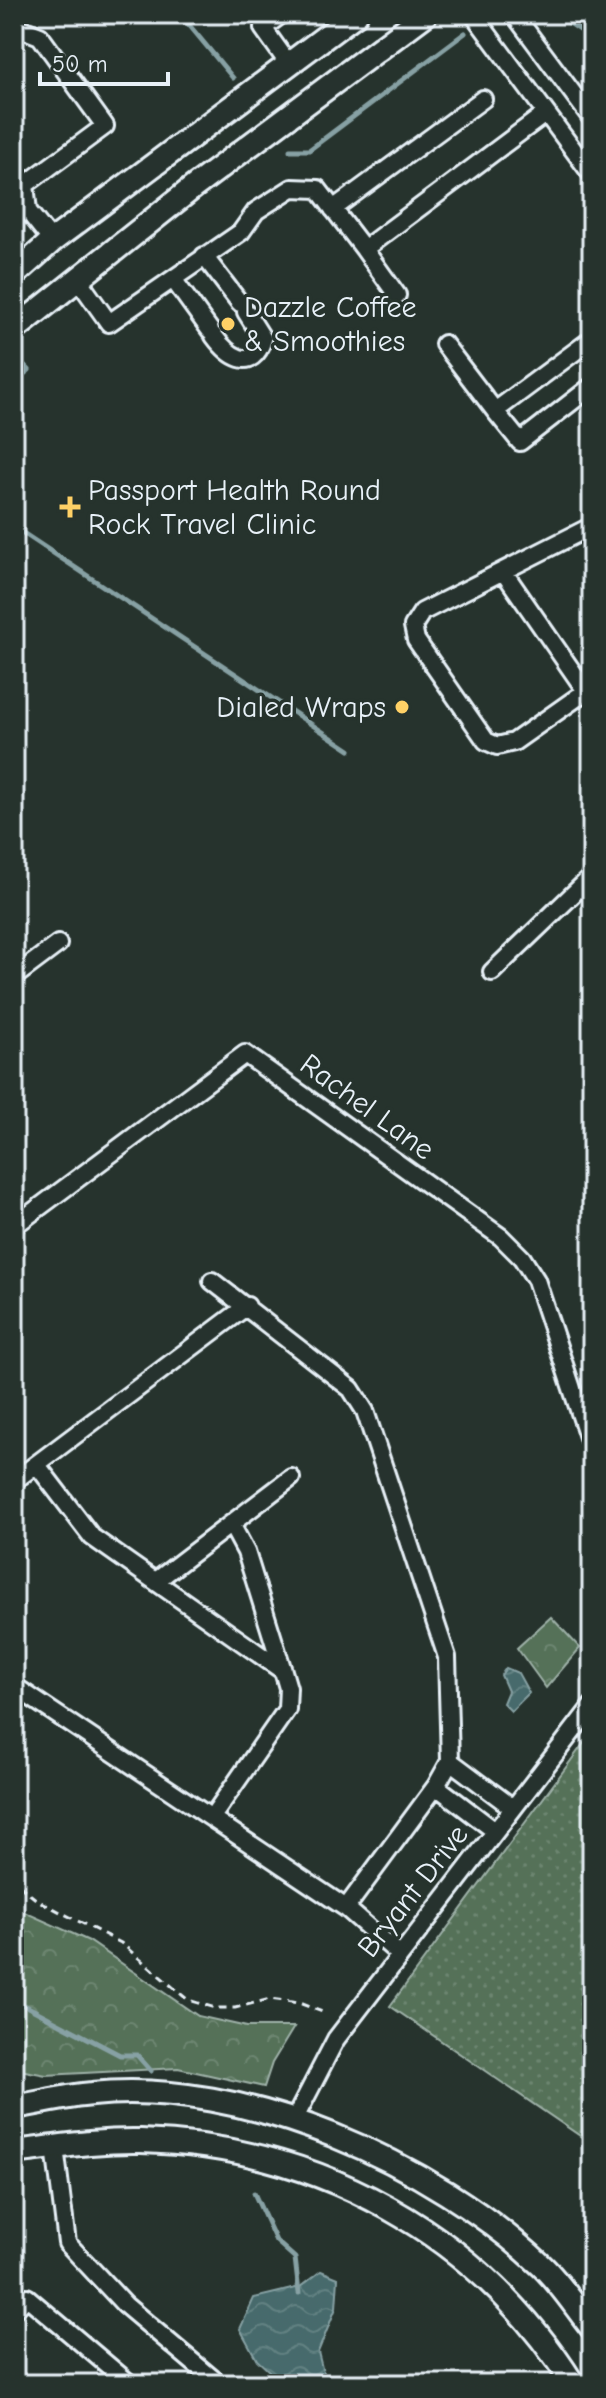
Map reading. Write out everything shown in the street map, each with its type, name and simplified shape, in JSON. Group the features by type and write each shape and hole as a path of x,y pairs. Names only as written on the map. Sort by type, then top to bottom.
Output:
{"main road":[{"path":"14,275 52,241 356,14"},
{"path":"14,330 77,278 426,14"},
{"path":"14,2107 94,2093 168,2095 240,2106 294,2120 413,2172 489,2220 545,2268 592,2328"},
{"path":"14,2152 101,2141 204,2146 280,2161 376,2199 451,2247 507,2295 573,2384"}],"street":[{"path":"282,14 263,21 288,63"},
{"path":"473,14 592,175"},
{"path":"514,14 592,119"},
{"path":"14,35 22,29 40,36 105,126 25,185"},
{"path":"333,209 483,99"},
{"path":"364,249 546,113"},
{"path":"14,170 25,185 28,211 52,241"},
{"path":"77,278 109,323 241,232 256,211 292,188 318,189 397,295"},
{"path":"173,279 227,354 237,359 249,358 260,349 263,339 204,256"},
{"path":"495,411 592,339"},
{"path":"444,344 520,442 592,386"},
{"path":"503,571 589,689 514,742 497,746 486,741 416,640 413,626 422,612 503,571 592,526"},
{"path":"492,972 592,876"},
{"path":"14,977 58,944"},
{"name":"Rachel Lane","path":"14,1226 245,1054 501,1237 522,1258 536,1280 592,1449"},
{"path":"212,1281 351,1389 365,1411 447,1657 450,1761 436,1786 346,1908"},
{"path":"14,1481 247,1306"},
{"path":"37,1465 92,1537 283,1671"},
{"path":"156,1581 291,1478"},
{"path":"212,1817 287,1709 288,1688 283,1671 246,1552 231,1524"},
{"path":"14,1686 346,1908 400,1955"},
{"name":"Bryant Drive","path":"294,2120 336,2039 592,1706"},
{"path":"450,1761 513,1808"},
{"path":"436,1786 495,1831"},
{"path":"55,2147 67,2243 125,2305 219,2384"},
{"path":"14,2310 27,2297 130,2384"}],"path":[{"path":"14,1871 22,1888 37,1900 121,1943 188,2000 215,2008 235,2008 270,1999 299,2003 325,2013"}],"green space":[{"path":"551,1617 580,1648 546,1688 517,1648"},
{"path":"592,1732 592,2144 390,2006"},
{"path":"14,1899 24,1912 89,1941 198,2016 247,2027 294,2027 272,2063 264,2087 178,2068 46,2075 14,2069"}],"water":[{"path":"506,1668 518,1673 529,1693 511,1711 503,1703 508,1691 501,1675"},
{"path":"321,2271 338,2278 336,2308 318,2352 326,2384 283,2384 257,2360 240,2329 254,2298 300,2287"}],"waterway":[{"path":"180,14 233,78"},
{"path":"556,14 592,38"},
{"path":"290,150 309,150 465,33"},
{"path":"14,382 29,370 24,365"},
{"path":"14,527 350,750"},
{"path":"14,2003 24,2005 120,2055 137,2055 151,2071"},
{"path":"254,2193 276,2241 295,2258 299,2293"}],"place":[{"name":"Dazzle Coffee & Smoothies","path":"228,324"},
{"name":"Passport Health Round Rock Travel Clinic","path":"70,507"},
{"name":"Dialed Wraps","path":"402,707"}]}
